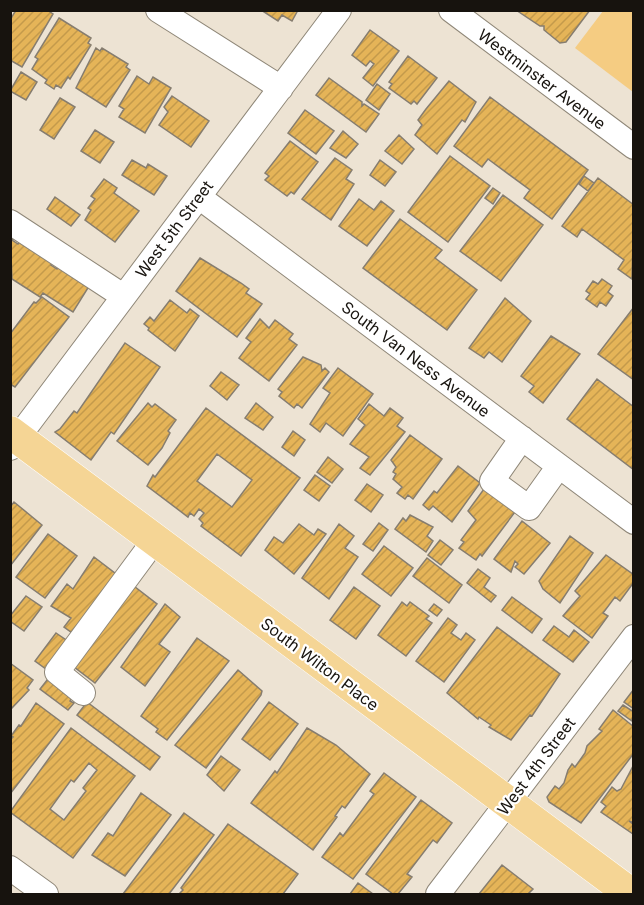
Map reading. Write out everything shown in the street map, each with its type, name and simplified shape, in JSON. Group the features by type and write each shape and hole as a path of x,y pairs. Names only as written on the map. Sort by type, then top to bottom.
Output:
{"main road":[{"name":"South Wilton Place","path":"13,439 631,894"}],"street":[{"path":"158,10 281,88"},
{"name":"West 5th Street","path":"13,439 339,10"},
{"name":"Westminster Avenue","path":"451,10 633,147"},
{"name":"South Van Ness Avenue","path":"199,197 633,522"},
{"path":"10,222 123,296"},
{"path":"522,438 492,481 529,508 560,466"},
{"path":"84,693 57,672 154,541"},
{"name":"West 4th Street","path":"438,894 633,637"},
{"path":"10,868 46,894"}],"shaded area":[{"path":"603,11 633,11 633,92 575,48"}],"building":[{"path":"16,10 47,10 53,14 22,67 10,60 10,20"},
{"path":"261,10 298,10 292,21 282,15 278,21"},
{"path":"516,10 590,10 566,42 560,43 544,30 544,26 540,26"},
{"path":"59,18 91,38 88,43 91,45 70,79 68,77 61,88 56,85 54,89 45,83 47,80 32,69 38,59 35,57"},
{"path":"370,30 399,51 373,86 363,78 374,64 370,61 366,66 352,55"},
{"path":"96,48 100,51 102,48 128,64 126,67 130,70 106,107 76,88"},
{"path":"408,56 437,78 417,104 414,101 411,104 389,88 392,84 389,82"},
{"path":"21,72 37,82 26,100 10,91"},
{"path":"137,76 149,84 153,77 171,88 145,133 119,117 124,109 119,106"},
{"path":"329,78 362,102 362,106 364,104 379,114 366,132 316,95"},
{"path":"449,81 476,102 465,122 462,120 437,154 415,135 422,125 418,120"},
{"path":"377,84 390,94 379,110 366,100"},
{"path":"172,96 209,121 191,147 159,125 168,112 164,107"},
{"path":"490,97 588,170 552,219 524,198 530,190 488,159 482,167 454,146"},
{"path":"60,98 75,107 54,139 40,130"},
{"path":"305,110 334,131 316,154 288,133"},
{"path":"95,130 114,142 100,163 81,151"},
{"path":"343,131 358,144 346,158 330,148"},
{"path":"399,135 414,149 402,164 385,151"},
{"path":"290,141 318,162 294,194 291,192 287,196 265,180 269,176 265,173"},
{"path":"450,156 490,186 448,242 408,212"},
{"path":"335,158 352,170 346,179 354,184 331,220 302,199"},
{"path":"132,160 146,168 148,164 167,176 154,195 122,175"},
{"path":"380,160 396,172 385,186 370,175"},
{"path":"584,176 594,183 588,191 579,184"},
{"path":"598,178 634,205 632,279 618,269 624,260 582,229 577,237 562,226"},
{"path":"104,179 117,188 114,193 139,211 115,242 85,220 91,210 88,208 95,199 91,196"},
{"path":"493,188 500,193 493,204 485,198"},
{"path":"503,195 543,225 501,281 460,251"},
{"path":"55,197 80,215 71,226 47,209"},
{"path":"359,199 374,210 381,201 394,211 367,246 339,226"},
{"path":"400,219 442,250 435,258 477,290 447,330 363,268"},
{"path":"10,233 15,236 12,240 18,244 21,240 54,261 51,265 57,269 60,264 91,283 73,312 43,293 40,297 12,279"},
{"path":"200,258 241,283 249,289 246,293 262,304 237,337 176,291"},
{"path":"602,279 612,286 608,292 613,296 606,306 600,302 597,307 586,299 590,294 586,291 593,281 598,284"},
{"path":"42,297 69,317 15,387 10,384 10,334 34,302 36,303"},
{"path":"505,298 531,321 502,362 489,352 484,358 469,348"},
{"path":"170,300 187,313 190,309 199,316 175,351 148,330 149,328 144,324 150,317 154,321"},
{"path":"634,307 634,380 598,354"},
{"path":"260,319 269,328 275,320 293,334 289,339 297,345 269,381 239,358 251,342 246,338"},
{"path":"551,336 580,354 543,403 529,392 534,386 521,376"},
{"path":"125,343 160,367 114,434 111,432 91,460 55,432 74,411 77,413"},
{"path":"303,357 321,365 322,371 325,368 329,372 302,408 297,404 294,408 279,396 282,392 278,389"},
{"path":"338,368 373,394 343,436 326,423 320,432 310,424 330,393 323,388"},
{"path":"221,372 239,385 227,400 210,386"},
{"path":"597,379 634,407 634,470 567,419"},
{"path":"148,403 152,407 155,404 176,420 168,431 170,433 162,448 148,465 117,441"},
{"path":"256,403 273,417 263,430 245,418"},
{"path":"369,404 384,416 390,408 403,418 397,426 405,432 370,475 360,468 369,457 350,444 365,425 358,419"},
{"path":"206,408 300,478 241,556 201,526 203,523 199,519 204,513 199,509 194,516 190,513 188,517 147,486 153,475 155,477","holes":["217,454 252,480 232,507 197,481"]},
{"path":"293,431 305,440 294,456 282,447"},
{"path":"410,435 442,459 413,499 408,495 405,499 397,493 402,487 393,479 396,467 391,460"},
{"path":"328,457 343,469 332,483 317,472"},
{"path":"458,466 480,483 452,522 433,506 429,510 423,505 434,491 437,493"},
{"path":"315,475 330,486 319,501 304,490"},
{"path":"367,484 383,495 371,512 355,500"},
{"path":"484,489 515,512 482,556 480,554 476,560 459,548 464,542 461,540 476,520 468,511"},
{"path":"14,502 42,525 10,566 10,507"},
{"path":"410,515 433,527 427,536 433,541 426,552 395,529 403,518 406,521"},
{"path":"522,521 550,543 524,574 515,567 518,564 515,561 511,572 494,559"},
{"path":"379,523 388,530 373,551 363,544"},
{"path":"299,524 314,535 318,529 326,534 294,574 265,550 274,537 283,543"},
{"path":"339,524 354,536 345,548 358,557 329,599 302,578"},
{"path":"48,534 77,556 45,598 16,577"},
{"path":"570,536 593,553 560,603 543,589 539,581"},
{"path":"440,540 453,550 441,565 428,555"},
{"path":"384,546 413,568 391,596 362,574"},
{"path":"606,555 634,575 634,582 620,601 615,597 603,613 608,616 592,638 563,616 580,596 575,591"},
{"path":"94,557 120,577 75,635 64,627 71,618 51,606 67,584 73,589"},
{"path":"427,558 462,585 449,603 413,576"},
{"path":"478,569 490,578 484,587 496,596 491,602 467,583"},
{"path":"126,580 157,604 95,683 65,660"},
{"path":"354,587 380,606 356,639 330,620"},
{"path":"26,596 42,607 24,631 10,621 10,616"},
{"path":"512,597 542,619 532,633 502,610"},
{"path":"402,602 407,606 410,602 429,616 426,619 432,623 406,656 378,635"},
{"path":"165,604 180,617 159,644 170,652 145,686 121,667"},
{"path":"434,604 442,610 437,616 429,610"},
{"path":"448,618 457,625 451,633 461,640 466,633 475,640 444,682 416,661"},
{"path":"554,626 569,637 574,630 589,642 573,662 543,640"},
{"path":"497,627 560,674 532,716 530,715 511,740 489,727 491,725 479,717 478,719 447,693"},
{"path":"56,633 72,644 50,672 35,661"},
{"path":"197,638 229,661 167,740 156,732 158,729 141,716"},
{"path":"10,663 33,680 27,688 29,690 10,710"},
{"path":"238,670 262,691 261,695 206,768 175,745"},
{"path":"51,675 75,693 70,701 74,703 68,710 40,689"},
{"path":"634,689 634,709 624,702"},
{"path":"87,702 160,757 150,770 77,715"},
{"path":"269,702 298,724 270,760 242,739"},
{"path":"36,703 64,724 10,794 10,740 13,737 11,736 19,725 21,726"},
{"path":"623,705 634,712 632,721 618,711"},
{"path":"613,710 634,727 634,753 581,823 549,802 547,797 555,786 559,789 564,783 572,764 575,767 587,746 602,731 599,729"},
{"path":"71,728 135,776 73,858 10,812","holes":["89,763 97,770 83,788 86,791 64,820 50,809 71,780 74,782"]},
{"path":"307,728 336,745 370,774 345,808 342,806 335,816 337,817 313,850 251,803 275,771 277,773"},
{"path":"221,756 240,770 224,791 207,775"},
{"path":"633,766 634,823 629,821 634,825 633,834 601,812 606,806 601,802 612,787 617,791 621,789"},
{"path":"384,773 416,797 353,879 322,857 340,833 343,836 374,794 370,791"},
{"path":"141,793 171,815 125,876 92,855 108,833 113,836"},
{"path":"421,800 452,823 437,843 433,840 407,874 412,877 398,894 393,894 366,874"},
{"path":"184,813 214,835 169,894 123,894"},
{"path":"228,824 298,874 283,894 179,894 183,890 181,888"},
{"path":"502,865 533,889 528,894 479,894"},
{"path":"358,883 373,894 350,894"}]}
